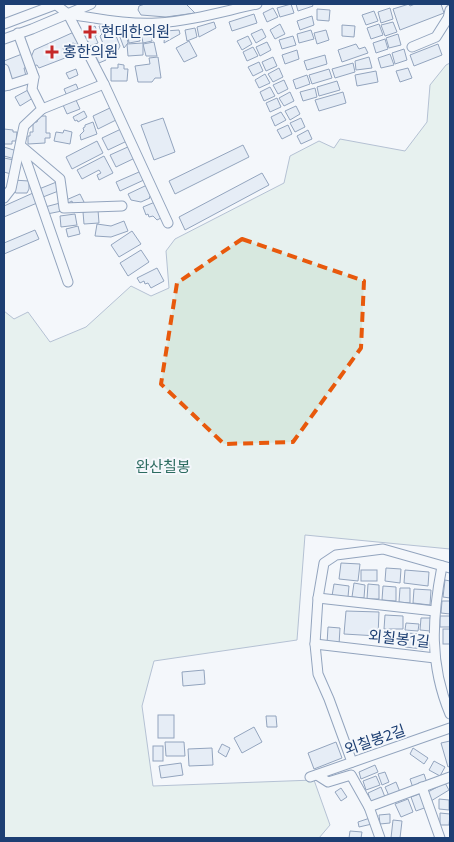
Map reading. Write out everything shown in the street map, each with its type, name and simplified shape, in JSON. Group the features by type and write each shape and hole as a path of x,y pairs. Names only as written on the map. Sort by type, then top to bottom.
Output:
{"street":[{"path":"4,24 56,4 68,14 104,84 168,224"},
{"path":"4,39 91,4"},
{"path":"68,14 106,20 157,23 218,14 256,4"},
{"path":"412,47 436,37 448,18 450,10"},
{"path":"18,33 34,77 32,89 42,109"},
{"path":"4,69 6,85 34,77"},
{"path":"4,198 12,188 8,174 21,146 24,126 42,109 104,84"},
{"path":"21,146 60,179 64,208 122,206"},
{"path":"21,146 68,282"},
{"name":"외칠봉1길","path":"315,644 435,658 435,611 446,567 383,549 336,555 324,563 318,598 315,644 318,674 352,762"},
{"path":"318,598 435,611"},
{"path":"435,658 439,681 450,714"},
{"name":"외칠봉2길","path":"369,807 351,775 328,782 313,776 450,728"},
{"path":"380,838 369,807 450,777"},
{"path":"422,787 438,835"}],"highlighted area":[{"path":"242,239 364,281 361,348 293,442 224,444 161,384 177,283"}],"green space":[{"name":"완산칠봉","path":"450,63 450,549 305,535 297,640 154,661 142,706 153,786 314,780 330,825 319,838 4,838 4,311 14,319 28,312 50,342 86,327 131,286 151,296 169,288 166,251 175,239 284,183 290,156 319,141 334,148 340,139 405,151 427,122 430,85 446,65"}],"building":[{"path":"145,4 186,4 195,13 166,17 141,15 138,10 139,6"},
{"path":"291,4 294,13 280,17 277,8"},
{"path":"296,4 312,4 313,6 298,11"},
{"path":"409,4 410,6 415,4 441,4 444,13 400,30 393,9"},
{"path":"273,8 278,17 267,22 263,13"},
{"path":"390,8 393,19 381,23 378,12"},
{"path":"317,9 330,10 329,21 317,20"},
{"path":"374,11 378,21 366,25 362,15"},
{"path":"254,14 257,23 232,31 229,22"},
{"path":"312,16 314,25 300,30 297,21"},
{"path":"214,22 216,28 199,37 197,27"},
{"path":"393,22 397,32 385,36 381,25"},
{"path":"280,24 285,34 275,39 270,30"},
{"path":"379,24 383,35 371,39 367,28"},
{"path":"342,25 355,26 354,37 342,36"},
{"path":"95,26 98,34 95,36 98,43 90,46 83,32"},
{"path":"99,26 113,28 120,46 118,50 112,51 108,45 104,46"},
{"path":"195,28 197,37 187,41 185,30"},
{"path":"117,29 126,30 128,43 124,48"},
{"path":"262,29 266,37 256,43 251,34"},
{"path":"127,30 139,31 140,41 129,43"},
{"path":"179,30 180,34 164,43 165,31"},
{"path":"311,30 314,39 299,43 297,34"},
{"path":"326,30 329,40 317,44 314,33"},
{"path":"74,32 81,46 73,43 63,48 68,51 65,58 39,68 37,65 32,66 30,60 34,50"},
{"path":"141,32 151,33 152,41 143,43"},
{"path":"398,34 401,45 389,48 386,38"},
{"path":"248,36 252,44 242,50 237,41"},
{"path":"293,36 296,45 282,49 279,40"},
{"path":"385,39 388,49 376,53 373,43"},
{"path":"189,41 197,56 184,62 176,48"},
{"path":"154,42 157,56 146,56 143,44"},
{"path":"267,42 271,50 260,56 256,47"},
{"path":"143,43 143,55 128,56 127,44"},
{"path":"356,44 359,49 365,47 368,53 342,62 338,50"},
{"path":"438,44 442,55 414,66 410,55"},
{"path":"107,47 109,53 106,60 99,63 94,53"},
{"path":"253,47 258,56 247,61 243,52"},
{"path":"404,49 407,60 395,64 392,53"},
{"path":"297,50 299,59 285,64 282,55"},
{"path":"22,54 28,67 24,68 26,76 9,81 4,61"},
{"path":"390,54 394,65 381,68 378,58"},
{"path":"325,55 327,64 307,70 304,61"},
{"path":"158,57 161,78 155,78 152,82 138,82 135,66 150,64 149,58"},
{"path":"273,57 277,66 266,71 262,62"},
{"path":"369,57 372,68 356,70 355,61"},
{"path":"259,62 263,71 253,76 248,67"},
{"path":"353,63 355,72 335,78 332,69"},
{"path":"118,64 124,65 124,69 128,69 127,81 111,81 111,68 118,68"},
{"path":"279,68 283,77 273,82 268,74"},
{"path":"408,68 412,78 400,82 396,71"},
{"path":"76,69 78,75 69,79 66,73"},
{"path":"329,69 332,78 312,84 309,75"},
{"path":"376,71 378,82 357,86 355,75"},
{"path":"265,74 270,83 259,88 255,80"},
{"path":"307,75 310,84 296,89 293,80"},
{"path":"284,80 288,89 278,94 273,85"},
{"path":"337,81 340,90 319,96 317,87"},
{"path":"76,84 79,91 67,96 64,89"},
{"path":"270,87 275,96 264,101 260,92"},
{"path":"315,88 317,97 303,101 300,92"},
{"path":"28,90 33,98 20,106 15,97"},
{"path":"290,92 294,101 284,106 279,98"},
{"path":"343,92 346,103 319,111 315,100"},
{"path":"277,98 281,107 270,112 266,103"},
{"path":"76,100 80,109 67,114 63,105"},
{"path":"296,106 300,114 290,120 285,111"},
{"path":"112,107 118,119 98,129 93,116"},
{"path":"84,111 87,117 78,122 77,120 75,121 73,117"},
{"path":"281,112 286,120 275,126 271,117"},
{"path":"39,116 46,116 46,133 50,133 50,138 45,138 45,143 28,144 28,136 30,136 30,132 33,132 33,122 37,122"},
{"path":"163,118 175,152 154,160 141,125"},
{"path":"301,118 305,127 295,132 290,123"},
{"path":"93,122 97,134 81,140 80,135 84,131 85,125"},
{"path":"288,125 292,134 282,139 277,130"},
{"path":"4,129 17,132 16,141 12,141 12,144 4,144"},
{"path":"121,129 127,141 108,150 102,138"},
{"path":"64,130 72,132 70,144 54,141 56,132 63,133"},
{"path":"308,130 312,139 301,144 297,136"},
{"path":"97,141 103,153 72,169 66,157"},
{"path":"243,145 249,157 175,194 169,181"},
{"path":"130,146 135,158 116,167 110,155"},
{"path":"4,147 17,151 15,159 4,156"},
{"path":"104,156 113,173 99,180 97,175 101,173 99,170 82,179 77,170"},
{"path":"4,158 14,160 11,174 4,172"},
{"path":"139,172 144,174 146,179 120,191 116,182"},
{"path":"262,173 269,185 185,230 179,217"},
{"path":"13,180 29,181 27,193 16,193 13,191"},
{"path":"59,181 61,190 43,197 39,189"},
{"path":"147,185 152,196 150,198 141,202 131,200 128,194"},
{"path":"33,193 37,203 4,217 4,206"},
{"path":"80,194 84,202 73,205 72,201 68,203 66,200"},
{"path":"155,202 161,218 157,220 153,216 149,217 148,214 146,215 143,207"},
{"path":"60,203 62,211 47,214 45,207"},
{"path":"98,210 99,223 84,224 83,212"},
{"path":"75,214 77,225 61,227 60,216"},
{"path":"124,221 128,231 111,237 95,236 97,224 111,226"},
{"path":"78,226 80,234 68,237 66,229"},
{"path":"35,230 39,239 4,254 4,243"},
{"path":"132,231 141,244 119,257 111,245"},
{"path":"141,250 149,262 128,276 120,263"},
{"path":"157,268 164,281 151,288 144,281 140,283 137,278"},
{"path":"341,563 360,564 358,581 339,579"},
{"path":"386,568 401,569 400,583 385,581"},
{"path":"361,570 377,570 377,581 361,581"},
{"path":"405,570 429,572 428,586 404,583"},
{"path":"445,580 450,581 450,598 443,597"},
{"path":"354,583 365,585 364,598 352,597"},
{"path":"334,584 349,586 348,597 332,596"},
{"path":"368,584 379,585 379,599 367,599"},
{"path":"383,586 396,587 396,601 382,600"},
{"path":"400,588 410,588 410,603 399,602"},
{"path":"414,589 431,590 430,605 413,603"},
{"path":"442,601 450,601 450,614 441,613"},
{"path":"346,611 379,612 378,636 344,634"},
{"path":"385,615 403,616 403,629 384,629"},
{"path":"440,616 450,616 450,627 440,627"},
{"path":"421,618 431,618 430,631 420,630"},
{"path":"406,623 419,624 418,631 405,630"},
{"path":"328,627 340,628 339,645 327,644"},
{"path":"443,629 450,629 450,644 443,644"},
{"path":"406,633 424,634 423,649 405,647"},
{"path":"204,670 205,684 183,686 182,672"},
{"path":"158,715 174,715 174,738 158,738"},
{"path":"266,716 276,716 277,727 267,727"},
{"path":"254,727 262,742 242,753 234,738"},
{"path":"450,741 450,766 448,767 441,743"},
{"path":"165,742 184,742 185,756 166,756"},
{"path":"336,742 342,758 314,769 308,753"},
{"path":"222,744 230,748 226,757 218,752"},
{"path":"153,746 163,746 163,761 153,761"},
{"path":"212,748 213,765 189,766 188,749"},
{"path":"413,748 428,758 424,764 410,754"},
{"path":"434,761 445,767 440,776 429,770"},
{"path":"181,763 183,775 161,778 159,766"},
{"path":"375,765 378,772 361,779 359,772"},
{"path":"385,772 389,782 382,785 378,774"},
{"path":"424,774 427,783 413,788 410,779"},
{"path":"376,776 380,785 366,790 363,781"},
{"path":"396,782 400,792 389,796 385,787"},
{"path":"445,783 449,790 431,801 426,793"},
{"path":"381,787 385,797 371,802 368,793"},
{"path":"341,788 347,797 341,801 335,792"},
{"path":"422,793 427,807 416,811 411,797"},
{"path":"408,799 413,812 401,817 395,804"},
{"path":"439,799 449,800 449,810 439,809"},
{"path":"440,813 450,814 449,825 440,825"},
{"path":"390,814 390,823 380,824 379,815"},
{"path":"370,818 372,824 359,827 358,822"},
{"path":"393,820 402,821 400,838 391,838"},
{"path":"350,831 362,832 361,838 349,838"}],"place":[{"name":"현대한의원","path":"90,32"},
{"name":"홍한의원","path":"52,52"}]}
